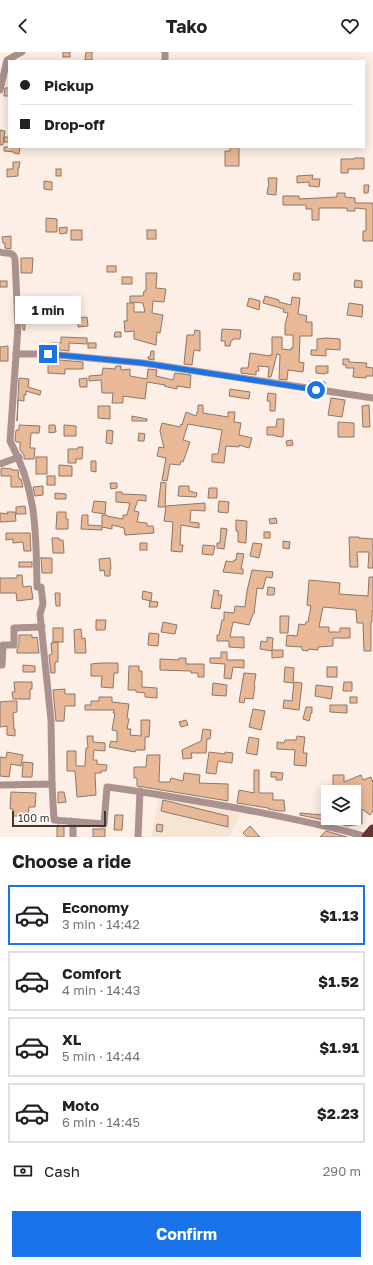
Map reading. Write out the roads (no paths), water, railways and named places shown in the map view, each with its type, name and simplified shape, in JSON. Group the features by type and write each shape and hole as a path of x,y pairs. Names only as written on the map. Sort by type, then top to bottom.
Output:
{"highway":[{"path":"367,837 373,830"}],"street":[{"path":"0,90 7,60 22,52"},
{"path":"0,252 11,253 14,255 15,260 18,327 10,441 19,457 26,476 32,499 36,527 37,587 41,587 43,604 40,614 51,720 54,820 104,824 107,787 140,791 294,819 345,830 367,837"},
{"path":"16,354 48,354 143,363 373,398"},
{"path":"0,464 19,457"},
{"path":"0,665 2,665 3,645 14,645 14,628 42,628"},
{"path":"0,785 52,784"},
{"path":"138,837 140,791"},
{"path":"71,821 73,837"}]}
